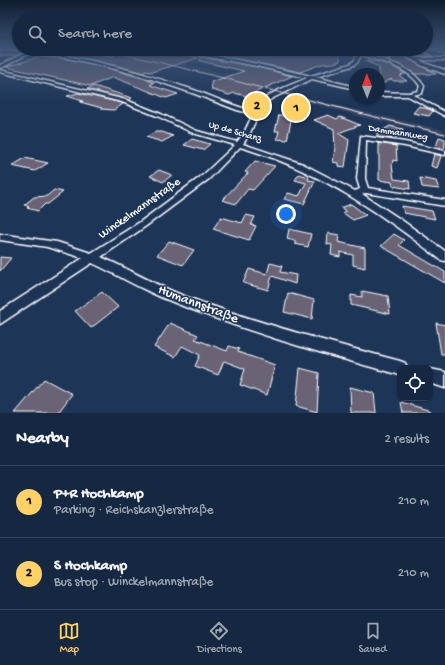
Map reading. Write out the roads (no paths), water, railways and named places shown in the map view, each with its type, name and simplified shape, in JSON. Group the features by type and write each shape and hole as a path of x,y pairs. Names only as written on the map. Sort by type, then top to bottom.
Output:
{"street":[{"path":"108,66 172,85 256,113"},
{"path":"263,66 349,86"},
{"path":"312,77 347,66"},
{"path":"385,94 409,95 422,91 422,83 418,79 395,66"},
{"path":"431,66 445,72"},
{"name":"Up de Schanz","path":"0,71 124,101 159,114 195,132 300,166 355,194 401,224 445,257"},
{"name":"Winckelmannstraße","path":"0,318 92,258 182,196 206,177 239,145 247,133 260,106 271,96 312,77"},
{"path":"409,95 445,114"},
{"name":"Dammannweg","path":"365,190 361,179 362,137 406,144 445,153"},
{"path":"355,194 365,190 445,203"},
{"name":"Humannstraße","path":"0,237 58,247 92,258 172,296 226,317 311,344 397,367"},
{"path":"433,377 445,380"}],"tram line":[{"path":"175,66 445,134"}],"place":[{"name":"S Hochkamp","path":"257,106"},
{"name":"P+R Hochkamp","path":"296,108"}]}
